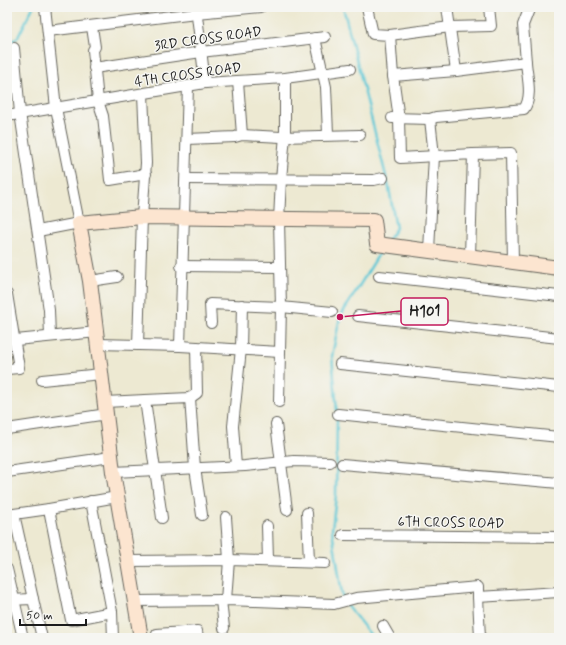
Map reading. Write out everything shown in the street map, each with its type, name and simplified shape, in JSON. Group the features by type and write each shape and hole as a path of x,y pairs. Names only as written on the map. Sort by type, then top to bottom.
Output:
{"street":[{"path":"46,7 56,108 90,281 113,472 142,638 197,631 198,638"},
{"path":"48,31 92,26 196,10 261,7"},
{"path":"367,7 373,34 390,35 450,27 491,26 488,7"},
{"path":"447,7 456,72"},
{"path":"396,119 430,119 436,117 524,109 528,103 523,25 530,7"},
{"path":"196,10 205,83"},
{"path":"92,26 95,47 93,50 94,68 98,102 103,116 110,180 146,174"},
{"path":"390,35 400,158 511,153 512,261"},
{"name":"3RD CROSS ROAD","path":"94,68 201,52 320,38 324,73"},
{"path":"14,48 20,113 49,310 50,336"},
{"path":"393,76 456,72 526,62"},
{"name":"4TH CROSS ROAD","path":"7,116 205,83 285,78 350,69"},
{"path":"324,73 328,134"},
{"path":"280,402 281,307 279,220 280,178 285,136 285,78"},
{"path":"238,81 242,135"},
{"path":"180,346 181,266 186,179 188,86"},
{"path":"138,345 142,217 146,174 143,94"},
{"path":"429,250 434,156 430,119"},
{"path":"187,139 235,137 242,135 360,135"},
{"path":"470,256 473,154"},
{"path":"186,179 280,178 374,180 383,178"},
{"path":"38,231 79,223 142,217 279,220 374,220 377,244 559,268"},
{"path":"181,266 280,267"},
{"path":"379,276 559,296"},
{"path":"90,281 117,277"},
{"path":"7,294 16,340 19,368 7,369"},
{"path":"211,323 210,304 281,307 332,312"},
{"path":"236,466 233,426 240,349 242,305"},
{"path":"358,316 559,338"},
{"path":"16,340 50,336 97,338 138,345 280,352"},
{"path":"7,429 145,400 190,398 197,393 196,347"},
{"path":"340,364 559,387"},
{"path":"42,380 101,374"},
{"path":"190,398 195,468 202,515"},
{"path":"145,400 162,518"},
{"path":"338,414 559,437"},
{"path":"276,424 287,510"},
{"path":"7,472 111,457"},
{"path":"113,472 236,466 280,462 330,462"},
{"path":"342,464 559,483"},
{"path":"42,638 14,514 117,497"},
{"path":"91,501 112,612 113,638"},
{"path":"49,509 71,620 112,612"},
{"path":"307,513 309,562"},
{"path":"224,628 224,600 229,560 226,517"},
{"path":"267,526 268,560"},
{"name":"6TH CROSS ROAD","path":"343,535 559,537"},
{"path":"129,561 268,560 325,563"},
{"path":"7,569 11,599 23,638"},
{"path":"135,601 224,600 334,604 356,598 478,587 480,638"},
{"path":"478,597 559,592"},
{"path":"11,599 33,599"},
{"path":"383,626 390,638"}],"waterway":[{"path":"7,45 18,37 33,7"},
{"path":"343,7 389,188 396,228 387,241"},
{"path":"337,411 332,356 340,317 382,249"},
{"path":"337,416 336,495 332,530 343,600"},
{"path":"346,604 373,638"}],"place":[{"name":"H101","path":"340,317"}]}
